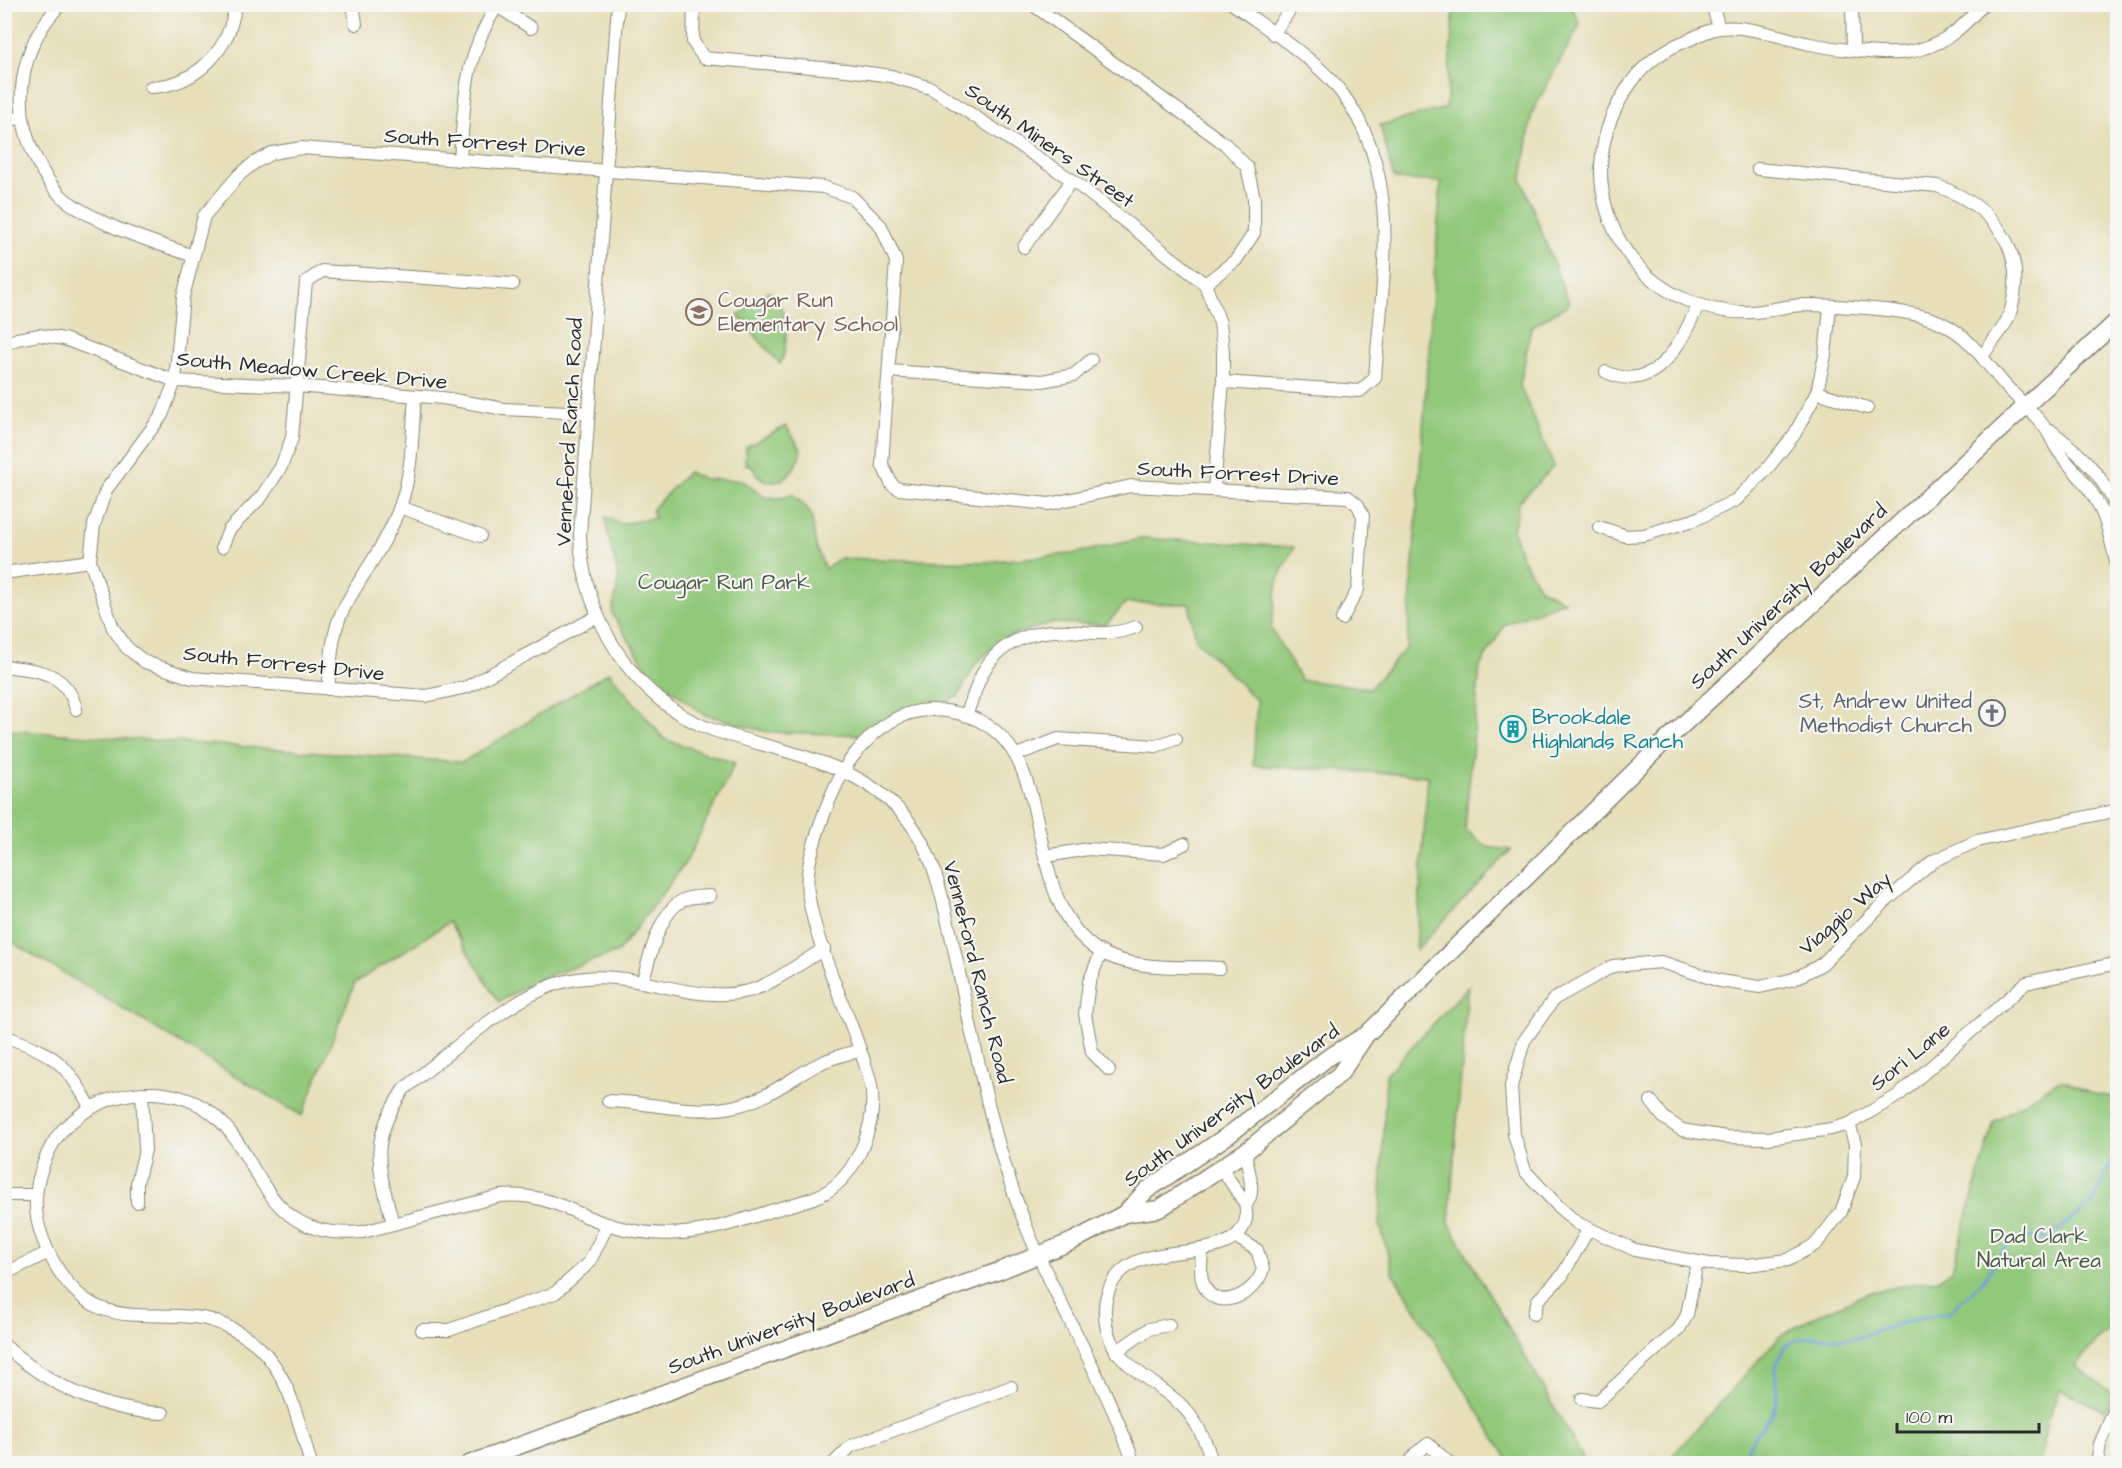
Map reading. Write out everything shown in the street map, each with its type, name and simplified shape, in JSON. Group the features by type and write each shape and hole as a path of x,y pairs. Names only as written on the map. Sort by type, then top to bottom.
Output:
{"main road":[{"name":"South University Boulevard","path":"469,1464 1039,1255 1124,1214 1159,1209 1222,1169 1286,1121 1340,1074 1366,1035 1659,747 2118,320"},
{"name":"South University Boulevard","path":"1124,1214 1147,1190 1230,1134 1326,1059 1366,1035"},
{"path":"1222,1169 1220,1161 1222,1153 1283,1108 1303,1078"}],"street":[{"path":"62,4 34,41 22,80 21,118 31,149 45,176 65,200 108,226 193,256"},
{"path":"151,87 172,86 194,74 214,56 226,38 235,4"},
{"path":"353,4 356,24"},
{"name":"Venneford Ranch Road","path":"618,4 588,413 581,556 596,617 608,638 640,680 682,713 711,729 843,770 892,802 905,816 928,854 946,915 1009,1181 1039,1255 1134,1464"},
{"name":"South Miners Street","path":"694,4 693,42 704,58 846,70 891,76 931,88 1072,180 1205,284 1221,323 1223,382 1214,490"},
{"path":"1032,4 1225,144 1247,167 1254,198 1254,233 1236,260 1205,284"},
{"path":"1223,382 1360,391 1375,378 1384,204 1376,159 1357,115 1330,80 1233,4"},
{"path":"1273,34 1294,4"},
{"path":"1712,4 1719,28"},
{"path":"1852,4 1853,49"},
{"path":"1983,4 1961,30 1935,45 1906,53 1810,44 1765,32 1719,28 1676,45 1640,71 1620,98 1610,118 1601,164 1604,203 1610,223 1633,261 1664,288 1698,305 1741,312 1802,305 1830,307 1929,318 1956,331 1983,355 2006,386 2045,427 2078,452 2104,481 2118,510"},
{"path":"460,159 466,78 480,32 497,5 531,27"},
{"path":"4,120 21,118"},
{"name":"South Forrest Drive","path":"596,617 467,687 426,696 192,678 145,662 127,648 113,628 90,561 94,525 106,490 162,415 175,381 182,307 204,216 239,175 272,153 301,148 823,187 852,197 881,226 896,261 882,464 892,485 899,489 1049,504 1131,486 1348,497 1358,505 1362,516 1358,590 1342,619"},
{"path":"1758,170 1937,186 1962,195 1979,206 2005,234 2016,276 2009,317 1983,355"},
{"path":"1024,247 1072,180"},
{"path":"222,547 230,530 262,496 281,467 292,438 306,282 322,271 513,284"},
{"path":"1606,372 1622,380 1640,376 1662,365 1685,335 1698,305"},
{"path":"1599,527 1626,536 1644,535 1694,520 1736,500 1766,470 1794,435 1817,392 1825,355 1830,307"},
{"name":"South Meadow Creek Drive","path":"4,345 17,339 39,335 64,339 175,381 296,386 442,398 504,410 588,413"},
{"path":"889,371 1042,381 1074,375 1091,360"},
{"path":"1817,392 1867,408"},
{"path":"327,689 336,630 341,613 381,551 400,507 410,472 415,396"},
{"path":"2045,427 2058,451 2080,476 2097,502 2108,528 2118,570"},
{"path":"400,507 480,536"},
{"path":"4,573 90,561"},
{"path":"966,714 986,668 1002,649 1020,638 1055,630 1116,634 1136,627"},
{"path":"4,666 33,669 54,676 72,692 76,709"},
{"path":"312,1464 286,1383 274,1363 255,1344 224,1326 202,1318 131,1317 102,1308 71,1288 47,1253 40,1230 35,1195 41,1171 53,1144 68,1125 90,1107 142,1093 172,1095 211,1112 233,1133 262,1187 276,1204 298,1222 318,1230 341,1234 363,1232 500,1196 517,1194 548,1199 608,1224 648,1234 705,1232 813,1198 832,1188 855,1162 868,1130 872,1093 860,1050 824,949 808,892 808,868 826,812 843,770 863,743 893,718 930,710 966,714 995,730 1016,755 1028,783 1055,897 1065,916 1080,935 1101,952 1136,963 1219,968"},
{"path":"1016,755 1058,739 1156,746 1176,739"},
{"name":"Viaggio Way","path":"1849,1124 1856,1144 1854,1177 1841,1212 1816,1244 1788,1260 1748,1265 1697,1262 1635,1250 1589,1228 1560,1208 1526,1171 1514,1134 1511,1086 1524,1041 1554,999 1613,966 1661,962 1720,981 1760,987 1794,979 1822,964 1885,902 1933,861 1977,841 2118,810"},
{"path":"1046,856 1088,849 1164,854 1184,844"},
{"path":"643,980 654,941 666,916 685,899 710,896"},
{"path":"393,1224 379,1169 379,1144 383,1124 404,1089 530,995 565,981 586,977 620,976 695,994 721,995 750,991 824,949"},
{"path":"1101,952 1089,982 1084,1014 1092,1052 1109,1070"},
{"name":"Sori Lane","path":"1651,1101 1664,1118 1683,1130 1726,1137 1768,1138 1832,1129 1849,1124 1899,1095 2026,983 2118,963"},
{"path":"4,1036 40,1049 59,1061 77,1081 90,1107"},
{"path":"608,1101 638,1101 683,1110 739,1105 773,1092 821,1063 860,1050"},
{"path":"137,1202 137,1183 145,1150 142,1093"},
{"path":"1212,1464 1200,1432 1183,1406 1130,1367 1116,1352 1107,1332 1106,1297 1116,1276 1143,1257 1215,1248 1236,1237 1246,1220 1246,1205 1251,1196 1245,1152"},
{"path":"1222,1169 1246,1205"},
{"path":"4,1195 35,1195"},
{"path":"422,1330 449,1330 555,1293 589,1263 608,1224"},
{"path":"1534,1314 1538,1300 1562,1276 1589,1228"},
{"path":"1202,1250 1203,1285 1210,1293 1219,1297 1238,1297 1254,1287 1263,1269 1257,1250 1236,1237"},
{"path":"4,1274 47,1253"},
{"path":"1582,1399 1598,1401 1679,1329 1687,1315 1697,1262"},
{"path":"1116,1352 1149,1329 1169,1325"},
{"path":"4,1345 27,1366 65,1389 134,1412 163,1413"},
{"path":"833,1464 851,1446 1011,1387"},
{"path":"2097,1464 2100,1444 2118,1402"},
{"path":"1408,1464 1416,1453 1428,1444 1450,1464"}],"green space":[{"name":"Cougar Run Park","path":"1454,5 1571,5 1580,24 1532,113 1522,180 1569,304 1531,327 1520,386 1554,466 1519,502 1513,531 1522,558 1540,588 1564,601 1505,624 1480,666 1465,829 1487,847 1511,850 1416,950 1428,776 1253,765 1257,701 1196,640 1189,604 1125,603 1106,625 1051,623 1004,638 976,663 958,696 930,710 893,718 863,735 767,732 703,714 650,673 612,614 618,577 607,532 606,517 621,524 655,518 652,509 688,472 705,479 742,480 764,497 782,498 792,494 806,507 812,517 816,545 825,569 840,558 983,562 1072,554 1144,538 1294,547 1279,577 1271,628 1301,680 1370,688 1407,647 1441,182 1394,179 1380,125 1446,108"},
{"path":"768,291 780,304 785,324 785,347 780,364 738,316"},
{"path":"786,426 801,449 800,456 788,475 783,479 769,482 745,464 746,447"},
{"path":"609,672 664,739 735,763 686,862 618,952 536,980 499,1002 449,922 355,983 302,1116 5,938 5,730 463,762"},
{"path":"1468,987 1449,1223 1586,1463 1510,1463 1393,1273 1380,1225 1386,1074"},
{"name":"Dad Clark Natural Area","path":"2065,1081 2093,1093 2117,1098 2117,1324 2099,1338 2075,1366 2115,1395 2105,1411 2060,1389 2047,1421 2040,1463 1666,1463 1779,1337 1809,1319 1871,1292 1939,1279 1952,1269 1994,1122 2056,1082"}],"waterway":[{"path":"1740,1464 1755,1435 1772,1415 1777,1397 1775,1369 1784,1347 1795,1340 1814,1337 1853,1339 1918,1318 1948,1313 1982,1282 2010,1241 2027,1237 2048,1238 2093,1203 2118,1147"}],"place":[{"name":"Cougar Run Elementary School","path":"699,312"},
{"name":"St, Andrew United Methodist Church","path":"1992,713"},
{"name":"Brookdale Highlands Ranch","path":"1513,729"}]}
